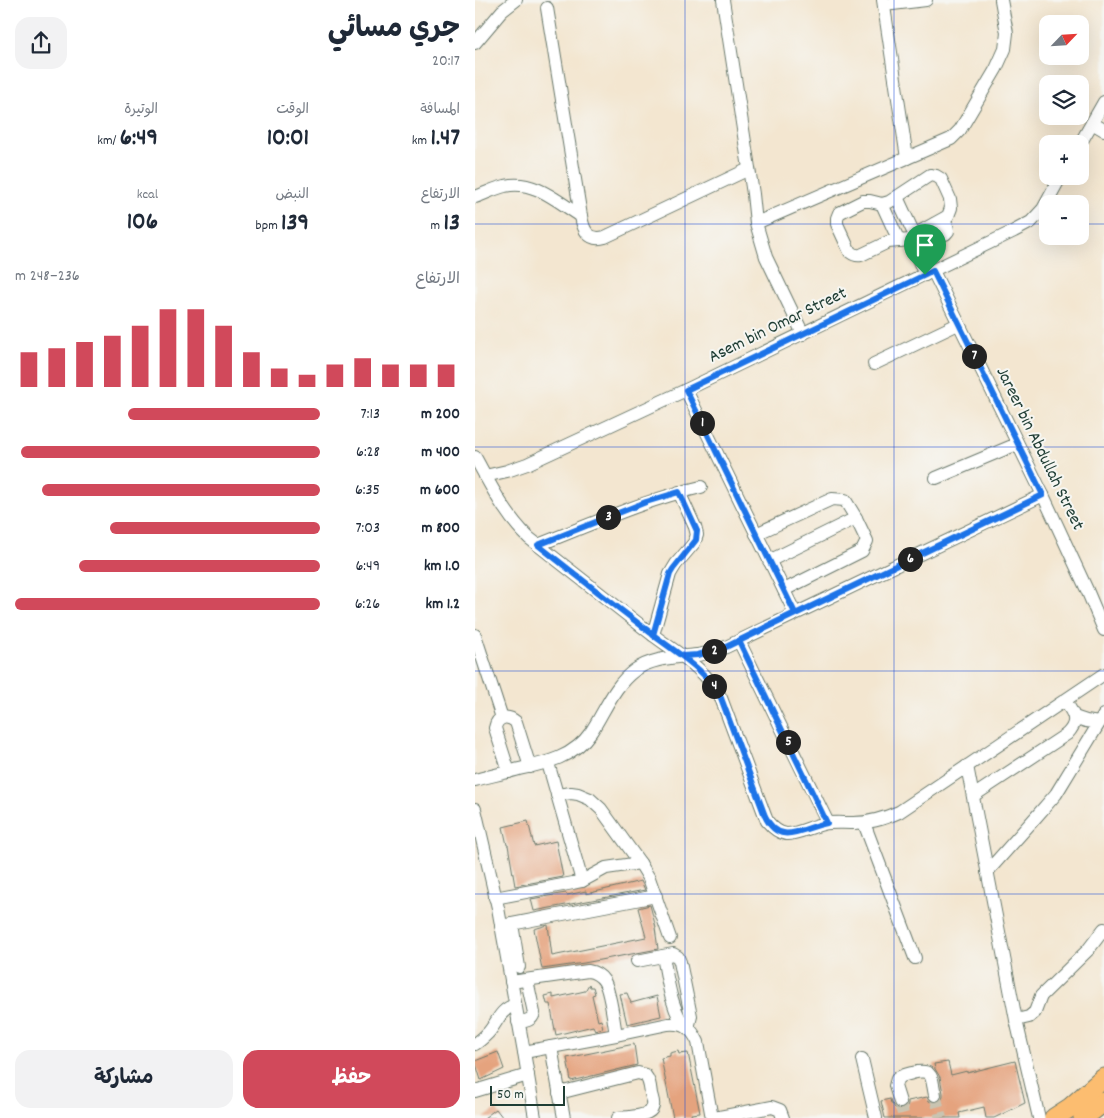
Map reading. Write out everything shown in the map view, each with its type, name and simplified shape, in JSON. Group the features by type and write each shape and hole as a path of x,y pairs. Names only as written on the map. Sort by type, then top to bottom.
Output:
{"highway":[{"path":"1054,1118 1071,1107 1104,1078"},
{"path":"1086,1117 1104,1102"}],"street":[{"path":"475,42 502,11 516,0"},
{"path":"723,0 756,223 766,257 803,334"},
{"path":"907,158 884,2 926,0"},
{"path":"756,223 951,139 960,130 996,69 1005,49 1007,33 1001,0"},
{"path":"547,8 585,231 593,237 600,238 749,169"},
{"path":"1085,135 1104,102"},
{"path":"1092,123 1104,130"},
{"path":"927,176 936,176 941,180 951,204 950,212 939,221 908,239 888,242 861,255 855,255 850,252 837,224 839,213 859,202 870,201 882,204 897,197 927,176"},
{"path":"475,197 507,185 525,185 546,193 581,216"},
{"name":"Asem bin Omar Street","path":"485,476 527,464 686,390 1014,231 1031,222 1043,208 1056,185"},
{"path":"897,197 908,239"},
{"path":"882,204 908,239"},
{"name":"Jareer bin Abdullah Street","path":"908,239 958,324 1043,495 1104,630"},
{"path":"874,364 958,324"},
{"path":"686,390 795,613"},
{"path":"936,478 1017,444"},
{"path":"475,457 501,504 513,522 529,538 682,656 711,681 721,698 767,821 779,832 793,834 819,824 827,823 864,823 881,820 899,812 1104,674"},
{"path":"538,545 646,502 701,487"},
{"path":"653,635 670,574 694,543 697,536 697,531 679,492"},
{"path":"475,780 547,763 571,752 591,732 620,684 635,670 663,658 712,652 739,641 1043,495"},
{"path":"756,534 832,499 845,500 856,518 867,541 862,551 784,590"},
{"path":"769,561 856,518"},
{"name":"Jareer bin Abdullah Street","path":"1087,590 1104,607"},
{"path":"475,635 502,718"},
{"path":"739,641 827,823"},
{"path":"1065,701 1073,723 1091,737"},
{"path":"509,772 495,728 502,718 512,718 516,722 530,767"},
{"path":"1073,723 1102,719"},
{"path":"987,872 1056,794 1102,719"},
{"path":"973,796 1067,734 1073,723"},
{"path":"547,763 581,881"},
{"path":"967,766 1016,1020 1039,1118"},
{"path":"557,795 578,794 596,803 649,878 669,938"},
{"path":"475,809 495,898 506,925 519,967"},
{"path":"864,823 915,958"},
{"path":"495,898 581,881 606,868 640,863"},
{"path":"506,925 656,896"},
{"path":"506,925 511,982 535,1118"},
{"path":"1016,1020 1029,1017 1035,1012 1041,996 1088,950 1104,929"},
{"path":"637,961 676,955 679,959 691,1016 686,1026"},
{"path":"663,956 676,1012 694,1034 698,1042 713,1118 772,1107 780,1110 783,1118"},
{"path":"511,982 588,971 597,974 606,983 616,1035"},
{"path":"519,1022 531,1019 534,1013 527,980"},
{"path":"661,1025 669,1012 672,1000"},
{"path":"475,1044 489,1032 502,1013 515,1005"},
{"path":"524,1052 661,1025 676,1023 686,1026"},
{"path":"551,1047 564,1118"},
{"path":"862,1059 876,1118"},
{"path":"900,1102 895,1086 897,1079 921,1071 927,1072 930,1075 935,1095"},
{"path":"559,1093 638,1073 645,1076 649,1082 653,1102 652,1110 645,1114 618,1118"},
{"path":"475,1091 528,1075"}],"building":[{"path":"528,821 534,846 556,841 563,877 515,886 503,827"},
{"path":"641,881 645,890 534,911 531,899 586,891 586,894"},
{"path":"650,905 656,928 658,949 542,969 534,929 548,925 552,956 646,937 638,908"},
{"path":"589,984 590,987 593,987 595,994 592,995 598,1021 601,1020 603,1028 595,1030 593,1026 556,1035 550,1004 547,1004 545,996 553,994 553,998 585,991"},
{"path":"627,993 631,1003 657,996 661,1016 627,1024 620,994"},
{"path":"634,1044 637,1065 571,1081 567,1058"},
{"path":"678,1051 679,1054 688,1053 700,1113 691,1114 692,1118 683,1118 683,1116 673,1118 661,1058 670,1056 670,1053"},
{"path":"498,1052 504,1069 481,1080 475,1061"},
{"path":"1015,1061 1025,1103 994,1118 986,1118 984,1107 959,1113 960,1118 885,1118 881,1101 890,1099 891,1104 899,1110 906,1108 908,1101 927,1097 933,1103 941,1101 943,1093 940,1077 934,1064 948,1062 951,1075"},
{"path":"496,1109 503,1118 484,1118"}],"tunnel":[{"path":"935,1095 941,1118"},
{"path":"900,1102 904,1118"}],"route":[{"path":"925,275 686,390 795,613 726,647 698,655 682,656 653,635 670,574 694,543 697,536 697,531 679,492 646,502 538,545 653,635 697,667 711,681 721,698 767,821 779,832 793,834 819,824 827,823 739,641 1043,495 933,271 925,275"}]}
